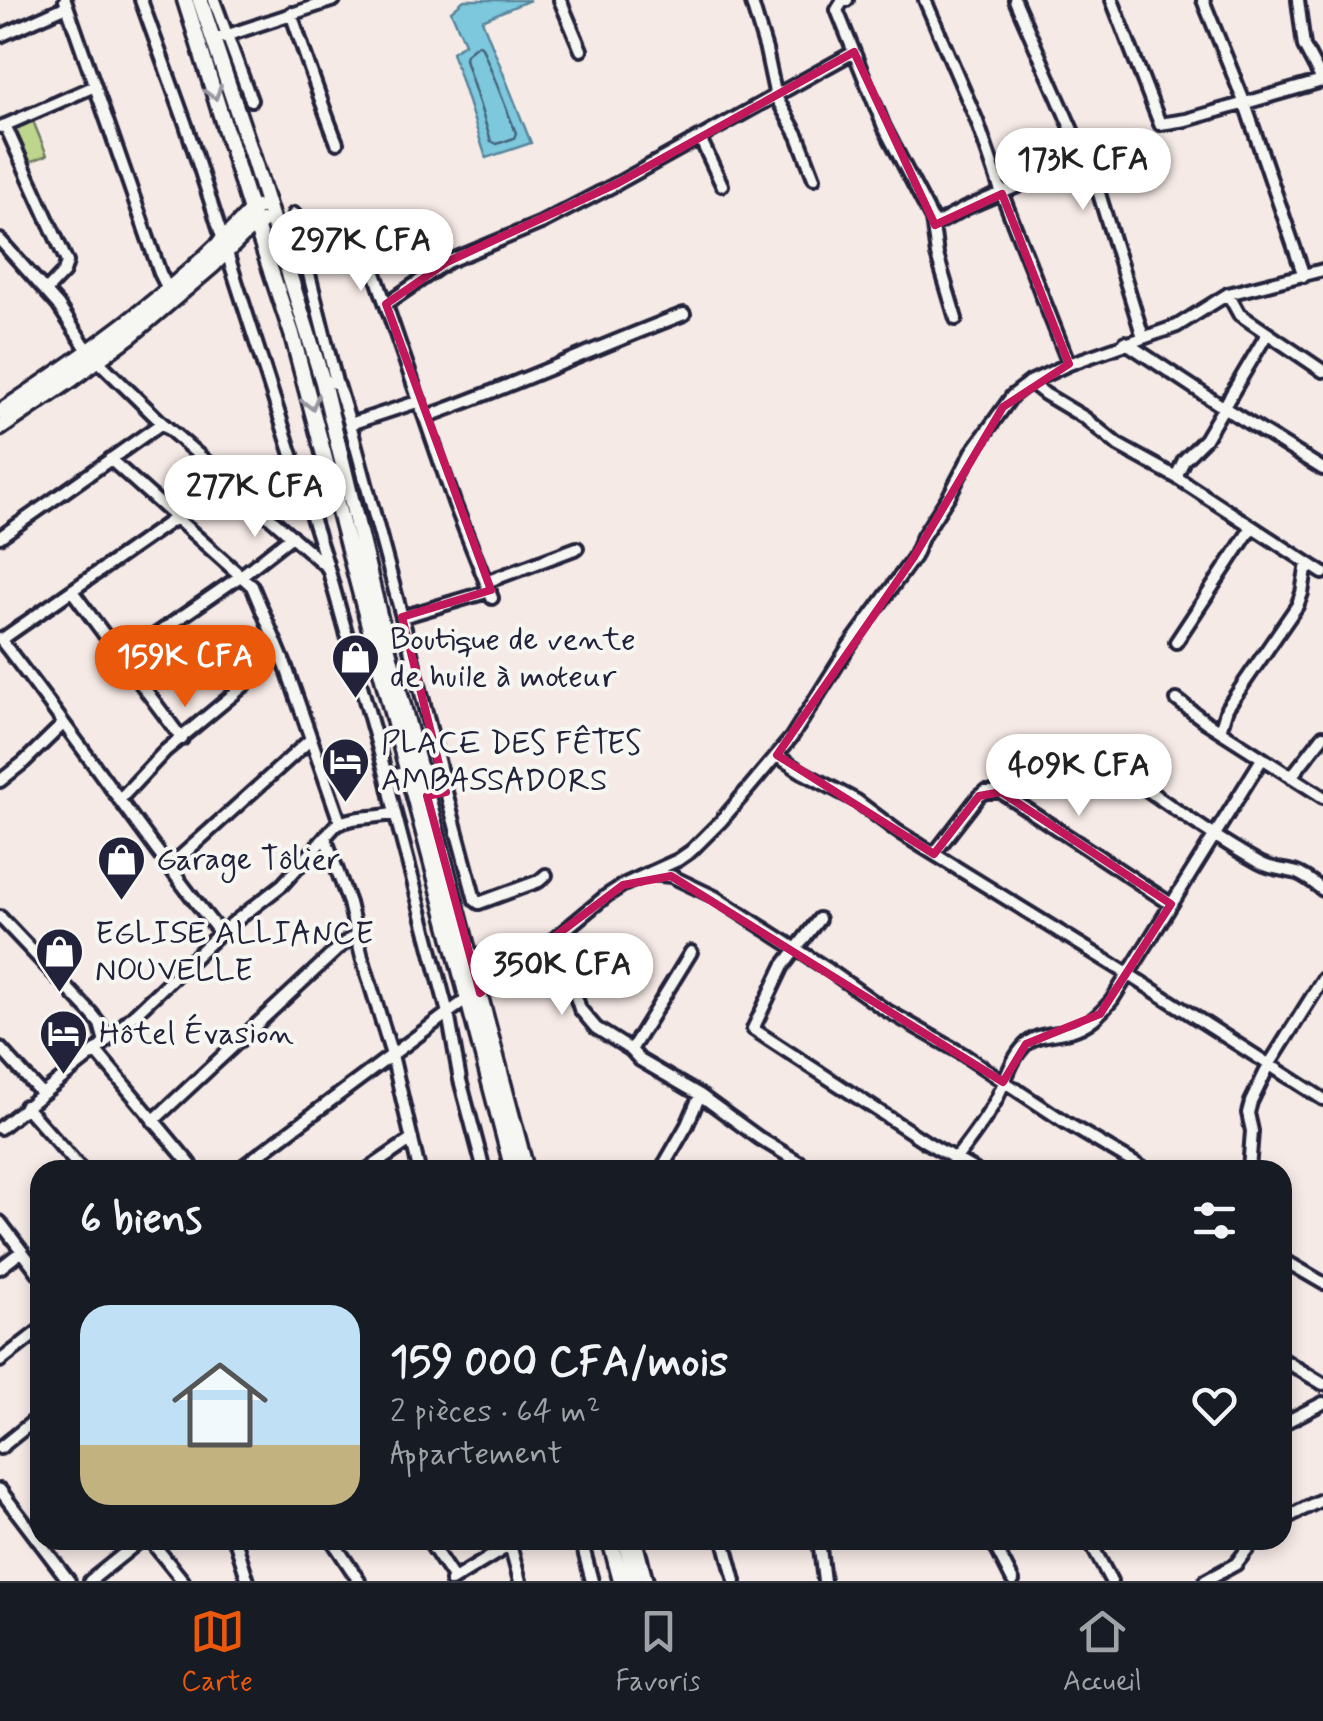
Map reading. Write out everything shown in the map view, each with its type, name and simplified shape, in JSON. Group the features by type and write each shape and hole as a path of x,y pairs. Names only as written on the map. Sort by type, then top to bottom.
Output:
{"main road":[{"path":"185,0 245,193 246,224 264,248 292,334 406,772 523,1160"},
{"path":"200,0 219,37 270,211 330,382 380,619 427,796 510,1160"},
{"path":"0,428 126,331 171,302 246,224 270,211"},
{"path":"126,331 168,289 225,245"},
{"path":"0,412 93,357"},
{"path":"613,1550 621,1581"},
{"path":"627,1550 636,1581"}],"street":[{"path":"141,0 225,245 328,568 448,1013 460,1080 481,1160"},
{"path":"214,0 219,37 251,100"},
{"path":"219,37 334,0"},
{"path":"560,0 580,50"},
{"path":"751,0 776,97 798,136 814,178"},
{"path":"847,0 838,10 884,127 924,200 956,319"},
{"path":"925,0 977,121 1069,364"},
{"path":"1016,0 1097,187 1143,337"},
{"path":"1112,0 1160,124 1322,82 1304,46 1298,0"},
{"path":"1203,0 1245,104 1304,276"},
{"path":"0,36 66,3 168,289"},
{"path":"291,13 337,143"},
{"path":"386,304 447,262 541,222 854,52"},
{"path":"46,291 64,272 67,262 2,126 95,86"},
{"path":"700,138 722,186"},
{"path":"933,226 1084,158"},
{"path":"294,214 330,382 350,424 476,902 546,875"},
{"path":"356,218 455,506 489,590"},
{"path":"0,240 58,305 93,357 328,568"},
{"path":"251,1160 448,1013 501,983 606,896 691,851 792,738 849,646 914,557 972,452 1012,396 1030,382 1069,364 1177,326 1228,294 1323,270"},
{"path":"1228,294 1239,314 1323,371"},
{"path":"425,417 522,382 684,314"},
{"path":"1176,477 1184,460 1205,439 1268,334"},
{"path":"1125,342 1323,469"},
{"path":"1030,382 1118,445 1176,477 1323,574"},
{"path":"350,424 420,401"},
{"path":"0,537 162,422"},
{"path":"110,459 242,575 258,597 340,822"},
{"path":"174,518 0,640 220,933"},
{"path":"1176,642 1252,527"},
{"path":"122,658 292,536"},
{"path":"402,617 489,590 577,548"},
{"path":"1220,730 1227,708 1297,606 1307,563"},
{"path":"72,591 182,739"},
{"path":"120,799 166,751 262,670 277,646"},
{"path":"1177,700 1323,797"},
{"path":"1,778 24,762 63,724"},
{"path":"1291,777 1323,736"},
{"path":"168,868 311,739"},
{"path":"776,756 857,801 897,832 1323,1099"},
{"path":"954,1160 995,1101 1026,1044 1037,1037 1072,1031 1086,1024 1112,1000 1262,759"},
{"path":"1111,765 1264,865 1294,872 1323,890"},
{"path":"387,778 406,772"},
{"path":"427,796 446,792"},
{"path":"934,854 979,796 1001,792 1172,904"},
{"path":"0,1128 101,1046 220,933 282,885 340,822 394,813"},
{"path":"325,837 349,903 417,1160"},
{"path":"650,874 671,876 700,890 1130,1160"},
{"path":"0,917 100,1024 101,1046 153,1122 186,1160"},
{"path":"819,919 772,984 753,1029 943,1160"},
{"path":"153,1122 356,935"},
{"path":"557,938 584,1015 596,1028 795,1160"},
{"path":"631,1050 691,952"},
{"path":"1249,1160 1251,1102 1269,1065 1323,979"},
{"path":"0,1048 41,1093"},
{"path":"667,1160 700,1096"},
{"path":"25,1106 73,1160"},
{"path":"382,1160 412,1139"},
{"path":"0,1222 30,1262"},
{"path":"0,1268 22,1251"},
{"path":"1292,1265 1323,1282"},
{"path":"0,1360 30,1338"},
{"path":"1292,1365 1323,1384"},
{"path":"1292,1419 1323,1403"},
{"path":"0,1448 30,1424"},
{"path":"0,1492 30,1531"},
{"path":"1292,1515 1323,1499"},
{"path":"45,1550 69,1581"},
{"path":"90,1581 129,1550"},
{"path":"158,1550 183,1581"},
{"path":"238,1550 248,1581"},
{"path":"338,1550 358,1581"},
{"path":"434,1550 453,1580 497,1550"},
{"path":"511,1550 520,1581"},
{"path":"584,1550 592,1581"},
{"path":"639,1550 647,1581"},
{"path":"726,1550 734,1581"},
{"path":"820,1550 824,1581"},
{"path":"997,1550 1012,1581"},
{"path":"1097,1550 1111,1581"},
{"path":"1205,1581 1236,1564 1246,1550"}],"highlighted area":[{"path":"854,52 935,225 1002,194 1069,364 1003,407 914,557 777,755 934,854 979,796 1001,792 1171,904 1100,1014 1026,1044 1003,1082 671,876 623,885 480,993 427,796 446,792 402,617 491,590 386,304 447,262 618,183"}],"green space":[{"path":"33,121 47,155 30,162 15,128"}],"water":[{"path":"464,0 530,0 482,20 531,143 486,158 452,52 465,43 451,11"}],"place":[{"name":"Boutique de vente de huile à moteur","path":"355,700"},
{"name":"PLACE DES FÊTES AMBASSADORS","path":"346,804"},
{"name":"Garage Tôlier","path":"121,902"},
{"name":"EGLISE ALLIANCE NOUVELLE","path":"60,994"},
{"name":"Hôtel Évasion","path":"64,1076"}]}
